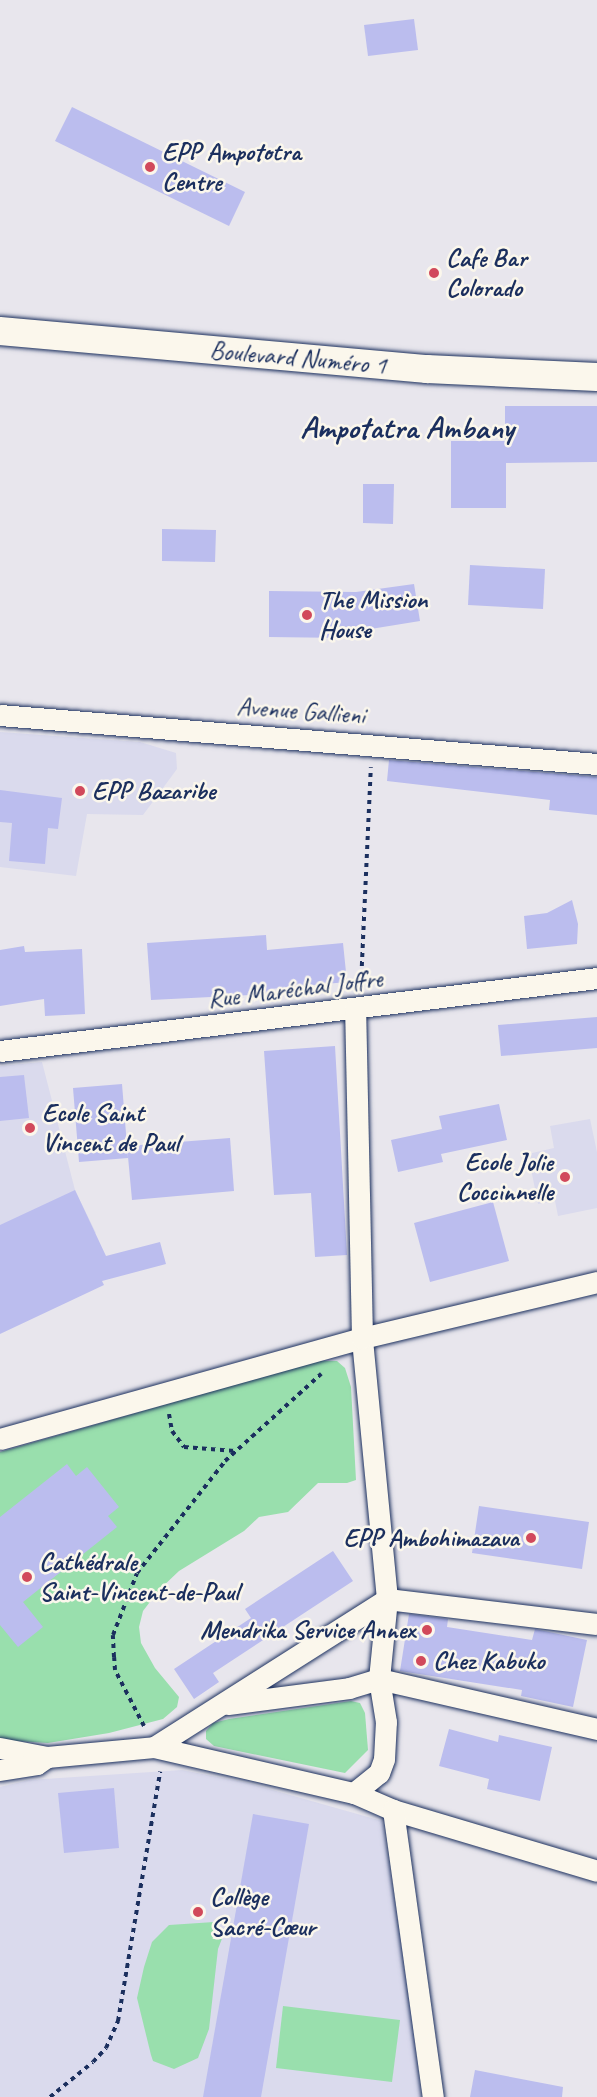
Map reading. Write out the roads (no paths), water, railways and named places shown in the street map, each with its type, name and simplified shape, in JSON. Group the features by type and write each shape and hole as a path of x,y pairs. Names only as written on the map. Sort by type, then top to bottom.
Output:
{"main road":[{"name":"Boulevard Numéro 1","path":"0,332 405,367 597,377"}],"street":[{"name":"Avenue Gallieni","path":"0,715 369,743 597,764"},
{"name":"Rue Maréchal Joffre","path":"0,1051 597,978"},
{"path":"354,1793 379,1773 384,1759 386,1722 379,1679 387,1599 362,1338 355,1008"},
{"path":"0,1439 362,1338 597,1282"},
{"path":"154,1747 387,1599 597,1624"},
{"path":"221,1705 349,1688 379,1679 597,1730"},
{"path":"0,1749 47,1757 154,1747 354,1793 393,1810 597,1871"},
{"path":"0,1770 37,1764 47,1757"},
{"path":"393,1810 433,2097"}],"place":[{"name":"EPP Ampototra Centre","path":"150,167"},
{"name":"Cafe Bar Colorado","path":"434,273"},
{"name":"The Mission House","path":"307,615"},
{"name":"EPP Bazaribe","path":"80,791"},
{"name":"Ecole Saint Vincent de Paul","path":"30,1128"},
{"name":"Ecole Jolie Coccinnelle","path":"565,1177"},
{"name":"EPP Ambohimazava","path":"531,1538"},
{"name":"Cathédrale Saint-Vincent-de-Paul","path":"27,1577"},
{"name":"Mendrika Service Annex","path":"427,1630"},
{"name":"Chez Kabuko","path":"421,1661"},
{"name":"Collège Sacré-Cœur","path":"198,1912"}],"district":[{"name":"Ampotatra Ambany","path":"407,428"}]}
